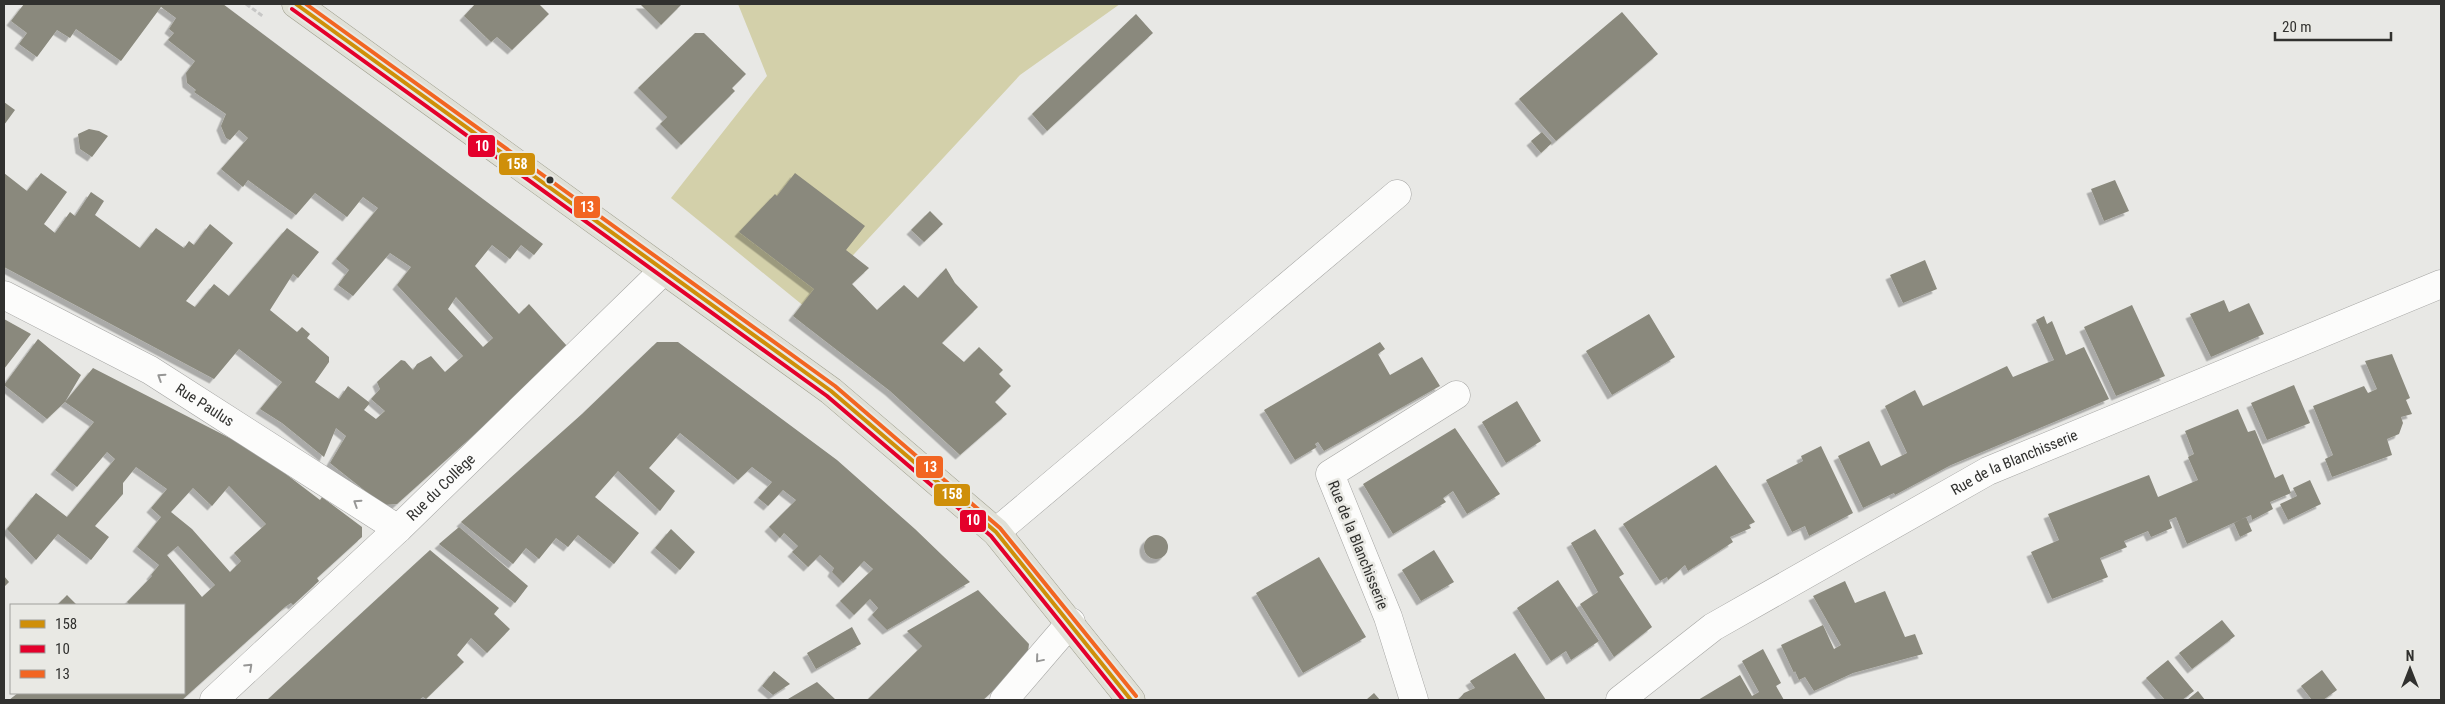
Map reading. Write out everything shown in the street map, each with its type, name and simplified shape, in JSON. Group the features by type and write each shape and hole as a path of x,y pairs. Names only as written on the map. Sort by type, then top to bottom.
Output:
{"main road":[{"path":"296,4 831,391 996,532 1131,700"}],"street":[{"path":"996,532 1397,194"},
{"name":"Rue du Collège","path":"214,700 398,530 664,270"},
{"name":"Rue de la Blanchisserie","path":"1620,700 1713,627 1988,471 2441,284"},
{"name":"Rue Paulus","path":"4,295 150,370 398,530"},
{"name":"Rue de la Blanchisserie","path":"1414,700 1388,617 1330,474 1456,395"},
{"path":"1004,700 1070,622"}],"shaded area":[{"path":"738,4 1120,4 1020,75 805,307 671,198 767,76"}],"building":[{"path":"24,4 223,4 543,244 534,255 521,245 510,259 492,245 475,266 519,314 529,304 567,346 534,381 397,504 383,505 330,463 346,436 336,428 324,457 282,423 260,409 282,382 239,349 214,379 4,267 4,173 27,191 41,173 67,192 44,224 55,233 70,212 75,216 91,192 104,201 95,215 140,248 156,228 184,248 189,241 194,245 210,224 233,243 186,301 195,307 214,284 229,296 287,228 319,252 298,278 293,274 270,310 297,332 302,327 310,334 307,338 329,357 329,362 315,382 339,399 348,386 370,403 364,410 376,419 385,411 371,399 380,389 377,382 401,360 405,361 413,370 417,364 431,356 445,372 463,356 397,285 411,267 390,253 353,296 338,285 349,270 336,259 378,208 363,197 347,217 315,193 296,215 248,180 243,187 221,169 248,138 239,130 230,140 226,138 221,126 226,114 194,92 196,90 187,83 186,73 195,61 168,40 174,33 169,29 176,18 161,7 121,61 76,29 70,38 57,30 37,57 19,44 27,33 11,21","holes":["456,297 493,338 483,347 448,309"]},
{"path":"475,4 539,4 549,14 512,50 497,37 491,42 464,16"},
{"path":"640,4 682,4 661,25"},
{"path":"1622,12 1658,54 1556,141 1519,99"},
{"path":"1136,14 1153,33 1047,131 1032,114"},
{"path":"695,33 704,33 746,74 732,88 735,91 681,145 660,124 667,117 638,88"},
{"path":"4,102 15,110 4,125"},
{"path":"89,129 99,131 108,136 92,157 80,149 78,134"},
{"path":"1542,132 1552,143 1541,153 1531,141"},
{"path":"795,173 865,226 846,250 869,268 852,284 877,310 904,285 918,298 946,268 955,283 978,307 942,343 964,362 979,347 1003,370 999,374 1011,386 995,402 1007,414 960,455 890,391 793,316 814,289 739,232 775,194 777,196"},
{"path":"2115,180 2129,211 2104,221 2091,189"},
{"path":"930,211 943,224 924,242 911,230"},
{"path":"1925,260 1937,289 1903,303 1890,275"},
{"path":"2224,300 2229,312 2249,303 2264,334 2211,357 2190,314"},
{"path":"2132,305 2165,376 2116,396 2084,327"},
{"path":"1649,314 1675,357 1612,395 1586,351"},
{"path":"2044,316 2047,324 2052,321 2066,355 2084,347 2109,399 1951,465 1895,495 1894,493 1863,508 1838,456 1869,441 1881,466 1907,453 1885,406 1915,390 1923,406 2007,366 2013,377 2054,360 2036,320"},
{"path":"4,319 31,334 4,369"},
{"path":"38,339 81,375 65,402 47,419 4,385"},
{"path":"657,342 678,342 837,460 915,529 970,582 887,630 872,615 878,608 870,599 854,615 840,601 873,569 864,561 843,583 832,572 834,568 820,555 808,567 792,552 798,546 784,533 780,538 769,527 796,500 783,490 768,506 758,498 772,482 752,467 738,480 680,433 649,468 675,491 660,511 618,471 595,497 639,533 614,564 578,535 568,547 556,538 539,559 526,548 513,564 461,522 582,414"},
{"path":"1380,342 1385,349 1378,354 1390,375 1422,357 1440,386 1324,451 1318,442 1315,444 1317,447 1295,460 1264,410"},
{"path":"2392,354 2410,398 2406,400 2412,414 2401,417 2403,423 2399,434 2387,439 2392,455 2332,477 2325,459 2333,455 2313,406 2364,386 2368,393 2377,389 2365,361"},
{"path":"93,368 257,452 320,500 322,497 362,527 362,537 317,578 319,581 293,605 291,603 285,607 182,700 9,700 17,694 185,694 185,604 129,604 127,602 152,576 159,565 137,547 161,517 151,508 167,489 136,467 123,483 123,494 95,526 109,537 91,560 58,534 36,560 7,529 36,493 67,517 115,459 107,452 77,487 55,470 94,422 65,402","holes":["229,486 266,524 234,553 241,561 230,572 192,529 171,512 193,488 212,506","178,546 215,585 202,597 167,555"]},
{"path":"2294,385 2310,423 2267,440 2251,403"},
{"path":"1517,401 1541,441 1506,463 1482,422"},
{"path":"2238,409 2248,432 2255,430 2275,478 2283,474 2291,493 2270,502 2273,509 2252,520 2251,515 2187,544 2176,517 2169,520 2172,528 2151,537 2148,531 2124,541 2127,547 2100,558 2108,577 2052,599 2031,552 2059,540 2048,514 2149,475 2158,497 2198,480 2188,457 2194,454 2185,431"},
{"path":"1455,428 1500,494 1467,514 1453,491 1443,498 1446,502 1393,534 1363,484"},
{"path":"1821,446 1853,513 1809,536 1805,526 1792,532 1766,480 1803,461 1801,456"},
{"path":"1716,465 1755,522 1749,525 1751,528 1730,537 1733,542 1688,571 1685,565 1668,580 1667,577 1660,581 1623,524"},
{"path":"2310,480 2321,504 2288,520 2280,504 2297,496 2293,488"},
{"path":"2246,517 2252,531 2240,537 2234,523"},
{"path":"459,527 528,586 515,603 439,544"},
{"path":"671,529 695,552 680,570 655,548"},
{"path":"1595,529 1624,574 1619,577 1652,627 1614,657 1580,604 1598,592 1571,543"},
{"path":"1156,535 1165,538 1168,547 1165,556 1156,559 1147,556 1144,547 1147,538"},
{"path":"430,550 499,608 494,614 510,629 487,653 471,638 457,655 464,662 426,699 423,697 419,700 267,700"},
{"path":"1434,550 1454,582 1421,601 1402,570"},
{"path":"1319,557 1366,637 1303,673 1256,593"},
{"path":"4,576 9,582 4,587"},
{"path":"1558,580 1599,641 1571,660 1566,651 1551,661 1517,608"},
{"path":"1845,581 1855,603 1885,591 1905,637 1915,634 1923,654 1853,673 1814,691 1805,677 1799,680 1781,645 1823,625 1834,649 1841,645 1813,596"},
{"path":"978,590 1029,644 1027,660 983,700 867,700 922,646 907,631"},
{"path":"67,595 76,604 58,604"},
{"path":"2222,620 2235,636 2192,669 2179,653"},
{"path":"852,627 861,644 816,669 807,653"},
{"path":"1763,649 1781,683 1776,686 1784,700 1698,700 1740,675 1752,696 1759,692 1742,661"},
{"path":"1515,653 1546,700 1458,700 1464,693 1475,688 1470,681"},
{"path":"2168,660 2194,691 2182,700 2165,700 2146,678"},
{"path":"2322,670 2337,690 2323,700 2312,700 2301,686"},
{"path":"774,671 790,684 773,695 762,686"},
{"path":"817,682 836,700 788,699"},
{"path":"2198,691 2205,700 2187,700"},
{"path":"1374,693 1380,700 1366,700"}],"transit line":[{"name":"158","path":"296,4 831,391 996,532 1131,700"},
{"name":"13","path":"306,4 835,386 1000,528 1136,696"},
{"name":"10","path":"292,9 827,396 991,536 1123,700"}]}
